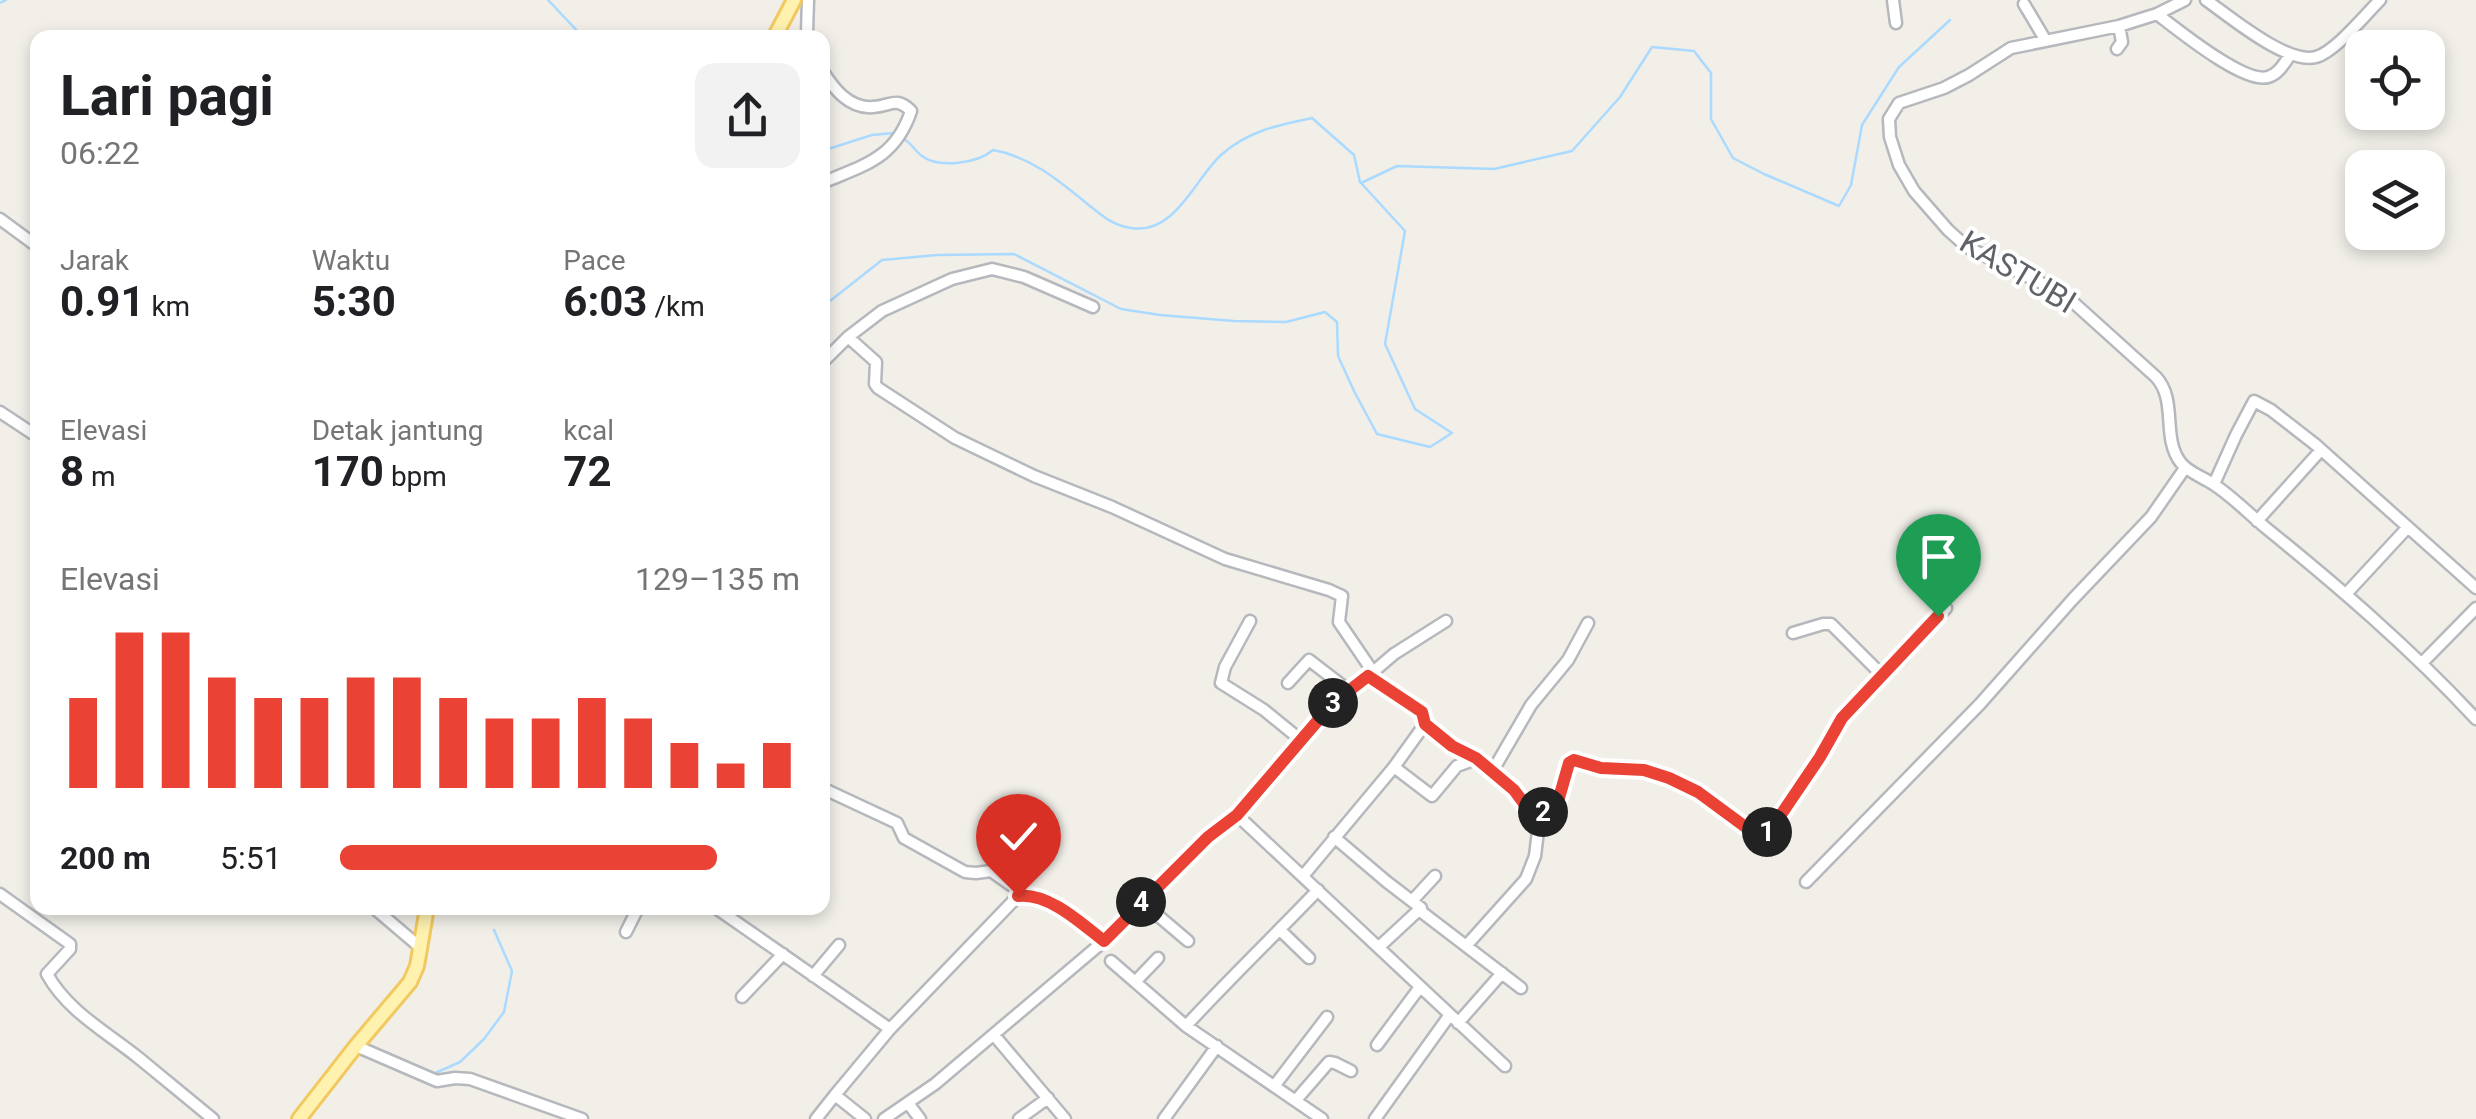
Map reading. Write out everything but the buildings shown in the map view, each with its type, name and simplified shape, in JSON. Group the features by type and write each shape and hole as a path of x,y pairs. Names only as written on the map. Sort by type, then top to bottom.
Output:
{"main road":[{"path":"778,30 791,5"},
{"path":"304,1118 356,1046 406,988 414,974 426,915"}],"street":[{"path":"807,30 808,0"},
{"path":"1893,0 1896,23"},
{"name":"KASTUBI","path":"2185,0 2119,26 2011,48 1944,88 1899,104 1889,118 1899,165 1914,191 1967,246 2064,294 2162,384 2174,450 2185,468"},
{"path":"2206,0 2291,54 2311,58 2337,43 2380,0"},
{"path":"2024,4 2046,41"},
{"path":"2157,14 2207,52 2254,77 2266,78 2276,73 2291,54"},
{"path":"2117,49 2122,42 2119,26"},
{"path":"830,81 853,104 874,107 898,102 910,111 889,150 876,160 830,180"},
{"path":"0,219 30,240"},
{"path":"830,355 882,311 952,279 992,268 1024,277 1092,307"},
{"path":"848,337 876,362 874,384 878,388 954,438 1225,558 1340,594 1343,602 1339,622 1370,674 1422,712 1425,724 1452,746 1476,758 1514,790 1534,817 1538,844 1531,871 1466,946"},
{"path":"2214,484 2253,401 2271,410 2321,450 2476,588"},
{"path":"0,412 30,432"},
{"path":"2257,520 2321,450"},
{"path":"1806,882 1980,704 2151,517 2185,468 2214,484 2346,594 2476,718"},
{"path":"2346,594 2408,527"},
{"path":"1534,817 1556,802 1569,763 1574,760 1601,768 1644,770 1669,778 1698,792 1755,834 1761,834 1772,828 1800,789 1842,718 1946,608"},
{"path":"2422,663 2475,611"},
{"path":"1250,620 1225,667 1222,683 1302,741"},
{"path":"884,1119 935,1084 1104,941 1208,837 1237,815 1332,704 1394,654 1446,621"},
{"path":"1492,772 1531,705 1580,642 1588,623"},
{"path":"1793,633 1831,624 1883,676"},
{"path":"1288,683 1309,660 1348,690"},
{"path":"1303,876 1425,724"},
{"path":"1394,767 1429,796 1457,766 1476,758"},
{"path":"830,792 897,823 904,838 965,872 991,872 1025,895 1062,908 1104,941"},
{"path":"1237,815 1505,1066"},
{"path":"1334,837 1521,988"},
{"path":"1378,947 1420,905 1435,876"},
{"path":"1186,1026 1318,890"},
{"path":"0,894 70,944 48,974 74,1006 213,1119"},
{"path":"816,1119 890,1029 1018,896 1025,895"},
{"path":"1142,902 1188,941"},
{"path":"382,915 421,948"},
{"path":"626,932 634,915"},
{"path":"726,915 890,1029"},
{"path":"1280,930 1309,958"},
{"path":"813,976 839,945"},
{"path":"742,996 783,954"},
{"path":"1134,982 1158,958"},
{"path":"1111,961 1186,1026 1322,1119"},
{"path":"1375,1119 1454,1019 1502,973"},
{"path":"1376,1045 1420,987"},
{"path":"1275,1086 1328,1017"},
{"path":"994,1035 1065,1119"},
{"path":"356,1046 438,1081 470,1078 567,1117 582,1119"},
{"path":"1164,1119 1216,1046"},
{"path":"1296,1100 1329,1062 1351,1071"},
{"path":"835,1095 865,1119"},
{"path":"1020,1119 1048,1098"},
{"path":"908,1103 920,1119"}],"waterway":[{"path":"0,3 6,0"},
{"path":"548,0 576,30"},
{"path":"830,301 882,260 1014,254 1121,309 1234,321 1286,322 1325,312 1337,322 1338,356 1377,434 1430,447 1452,433 1415,409 1385,344 1405,231 1361,183 1397,166 1494,169 1572,151 1620,97 1652,47 1694,51 1711,73 1711,119 1733,158 1839,206 1851,185 1862,125 1899,67 1950,20"},
{"path":"904,139 922,156 938,162 968,161 993,150 1019,158 1054,177 1106,218 1131,228 1146,228 1172,215 1221,155 1242,140 1275,126 1312,118 1354,155 1360,182"},
{"path":"830,148 872,135 897,135"},
{"path":"433,1074 460,1062 504,1012 512,971 494,930"}],"route":[{"path":"1018,896 1062,908 1104,941 1208,837 1237,815 1332,704 1368,676 1422,712 1425,724 1452,746 1476,758 1514,790 1534,817 1551,808 1559,798 1569,763 1574,760 1601,768 1644,770 1669,778 1698,792 1755,834 1761,834 1772,828 1800,789 1842,718 1938,616"}]}
